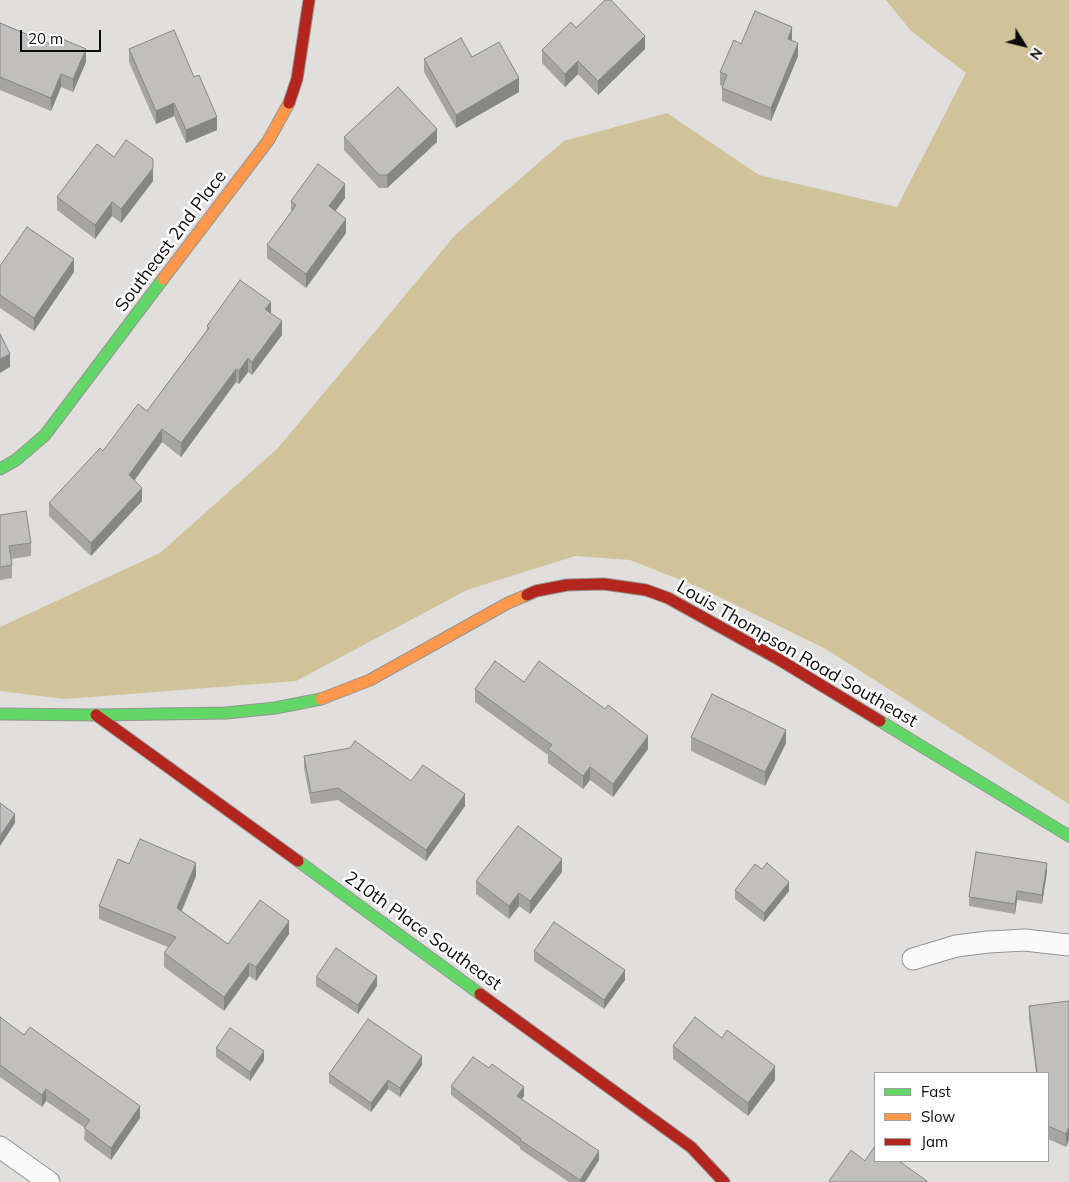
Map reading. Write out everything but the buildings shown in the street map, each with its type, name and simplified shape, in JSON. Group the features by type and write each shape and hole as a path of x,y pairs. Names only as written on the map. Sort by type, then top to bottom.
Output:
{"street":[{"name":"Southeast 2nd Place","path":"0,469 16,460 45,435 268,141 288,108 297,80 309,0"},
{"name":"Louis Thompson Road Southeast","path":"0,714 226,713 275,708 320,699 370,680 508,603 536,591 568,585 604,584 646,590 668,598 778,659 1069,836"},
{"name":"210th Place Southeast","path":"96,715 691,1146 724,1182"},
{"path":"913,959 956,946 988,942 1025,940 1069,945"},
{"path":"0,1147 49,1182"}],"shaded area":[{"path":"886,0 1069,0 1069,804 826,649 701,588 630,560 575,556 467,590 296,681 65,699 0,691 0,627 160,553 278,448 456,234 564,141 667,113 759,175 897,207 966,73 911,31"}],"traffic: fast":[{"path":"0,469 16,460 45,435 163,279"},
{"path":"0,714 226,713 275,708 321,699"},
{"path":"880,721 1069,836"},
{"path":"298,861 480,994"}],"traffic: slow":[{"path":"163,279 268,141 289,103"},
{"path":"321,699 370,680 508,603 527,595"}],"traffic: jam":[{"path":"289,103 297,79 309,0"},
{"path":"527,595 536,591 567,585 604,584 646,590 668,598 778,659 880,721"},
{"path":"96,715 298,861"},
{"path":"480,994 691,1147 724,1182"}]}
